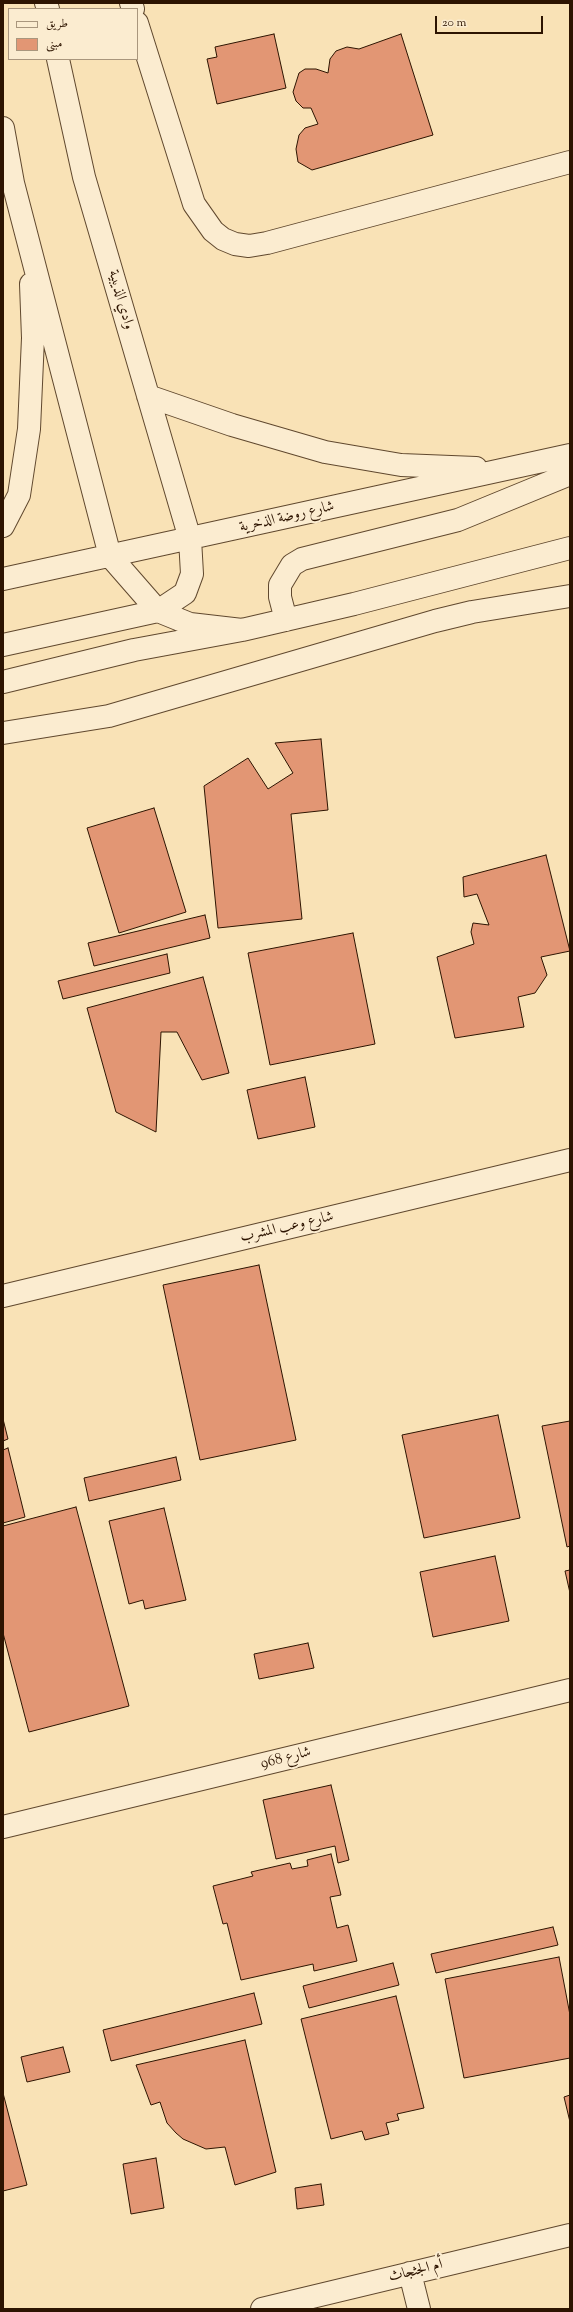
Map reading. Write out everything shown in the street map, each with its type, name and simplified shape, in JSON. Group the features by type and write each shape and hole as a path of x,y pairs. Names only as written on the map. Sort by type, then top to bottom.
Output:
{"street":[{"path":"138,26 194,204 212,230 223,239 236,244 249,246 267,244 570,162"},
{"name":"وادي الذيبية","path":"58,60 84,178 190,539 192,574 185,593 158,611"},
{"path":"3,128 13,183 110,556 158,611 190,624 242,630"},
{"path":"3,526 20,495 29,429 33,338 29,243"},
{"path":"148,396 232,425 325,452 401,465 505,469"},
{"name":"شارع روضة الذخرية","path":"3,579 570,455"},
{"path":"286,620 280,597 280,585 292,565 302,559 458,520 570,474"},
{"path":"3,682 134,650 242,630 286,620 570,548"},
{"path":"3,733 109,716 435,621 472,612 570,596"},
{"path":"3,645 158,611"},
{"name":"شارع وعب المشرب","path":"3,1296 570,1160"},
{"name":"شارع 968","path":"3,1827 570,1690"},
{"name":"أم الجثجاث","path":"262,2309 570,2235"},
{"path":"410,2273 419,2309"}],"building":[{"path":"274,34 286,88 217,104 207,59 217,57 215,47"},
{"path":"401,34 433,135 312,170 298,162 296,149 299,135 305,128 318,124 311,108 303,108 296,101 293,92 299,73 305,69 316,69 328,73 330,59 336,51 347,47 359,49"},
{"path":"321,739 328,810 291,814 302,919 218,928 204,786 248,758 268,789 293,773 275,743"},
{"path":"154,808 186,912 119,933 87,828"},
{"path":"546,855 570,951 541,957 547,975 535,993 518,997 524,1027 455,1038 437,957 474,944 471,932 473,923 489,925 477,894 464,897 463,877"},
{"path":"205,915 210,938 94,966 88,943"},
{"path":"353,933 375,1044 270,1065 248,953"},
{"path":"167,954 170,973 63,999 58,981"},
{"path":"203,977 229,1073 202,1080 177,1032 161,1032 156,1132 116,1112 87,1008"},
{"path":"305,1077 315,1127 258,1139 247,1090"},
{"path":"259,1265 296,1440 200,1460 163,1285"},
{"path":"498,1415 520,1518 424,1538 402,1435"},
{"path":"3,1419 8,1439 3,1441"},
{"path":"570,1421 570,1546 567,1547 542,1426"},
{"path":"8,1448 25,1517 3,1523 3,1450"},
{"path":"176,1457 181,1480 89,1501 84,1478"},
{"path":"76,1507 129,1706 29,1732 3,1633 3,1526"},
{"path":"164,1508 186,1600 145,1609 143,1600 129,1604 109,1521"},
{"path":"495,1556 509,1621 433,1637 420,1572"},
{"path":"570,1570 570,1593 565,1571"},
{"path":"308,1643 314,1668 259,1679 254,1654"},
{"path":"331,1785 349,1860 338,1863 335,1846 276,1859 263,1800"},
{"path":"331,1854 341,1895 330,1897 337,1928 348,1925 357,1961 314,1971 313,1964 241,1980 227,1923 223,1924 213,1886 253,1876 251,1872 290,1863 292,1869 308,1866 307,1860"},
{"path":"553,1927 558,1945 436,1973 431,1954"},
{"path":"559,1957 570,2015 570,2058 464,2078 445,1979"},
{"path":"393,1963 399,1985 309,2008 303,1986"},
{"path":"254,1993 262,2024 111,2061 103,2030"},
{"path":"396,1996 424,2108 397,2114 399,2120 386,2123 389,2134 365,2140 362,2131 331,2139 301,2019"},
{"path":"245,2040 276,2172 235,2185 225,2147 206,2149 183,2139 176,2133 167,2123 160,2102 151,2105 136,2065"},
{"path":"63,2047 70,2072 27,2082 21,2057"},
{"path":"3,2093 27,2185 3,2191"},
{"path":"570,2095 570,2122 564,2097"},
{"path":"156,2158 164,2208 131,2214 123,2164"},
{"path":"321,2184 324,2205 297,2209 295,2188"}]}
